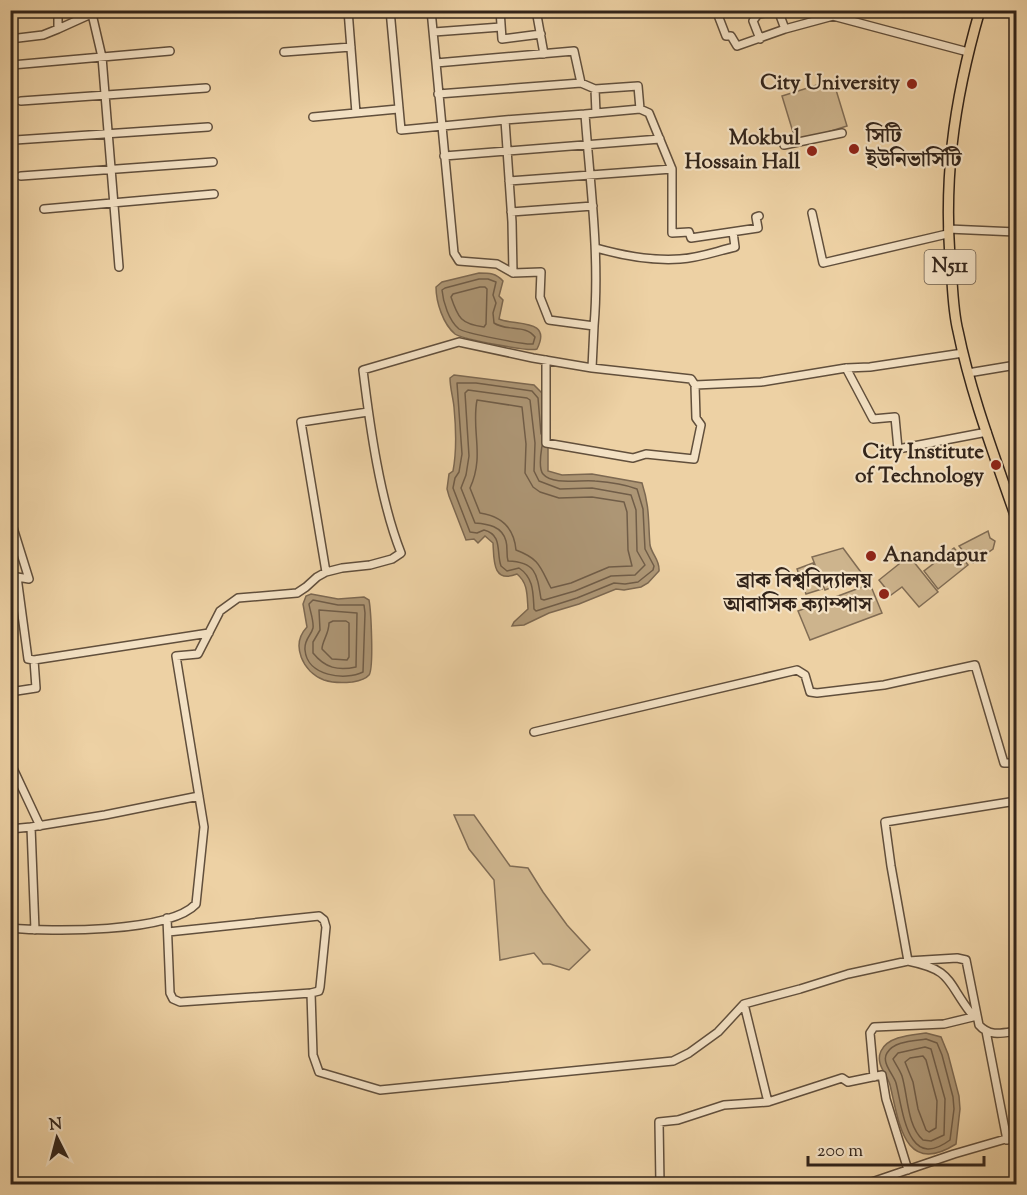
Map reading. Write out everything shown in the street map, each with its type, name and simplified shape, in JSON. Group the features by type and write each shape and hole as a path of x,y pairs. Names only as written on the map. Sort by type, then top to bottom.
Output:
{"highway":[{"name":"N511","path":"980,10 955,112 947,232 957,329 968,373 1017,518"}],"street":[{"path":"58,10 58,29"},
{"path":"10,39 43,35 100,10"},
{"path":"348,10 356,113"},
{"path":"390,10 401,130 441,124 640,110 649,113 672,169 672,233 689,232 691,238 758,228 756,217 759,216"},
{"path":"431,10 454,253 459,261 497,264 513,273 541,272 540,297 549,320 594,326"},
{"path":"500,10 502,39 541,34"},
{"path":"536,10 544,54"},
{"path":"716,10 726,36 731,36 737,46 826,14 968,52"},
{"path":"760,39 753,21 758,12 778,11 785,28"},
{"path":"92,14 102,57 119,267"},
{"path":"434,32 501,27"},
{"path":"284,52 351,47"},
{"path":"12,65 170,51"},
{"path":"436,63 574,51 581,83"},
{"path":"438,94 581,83 595,89 638,86 640,110"},
{"path":"21,101 206,88"},
{"path":"595,89 596,113"},
{"path":"313,117 398,109"},
{"path":"585,114 596,248 592,368"},
{"path":"505,120 513,273"},
{"path":"15,140 208,127"},
{"path":"784,145 842,133"},
{"path":"444,156 660,139"},
{"path":"21,176 213,162"},
{"path":"509,181 672,169"},
{"path":"44,209 214,194"},
{"path":"511,212 593,206"},
{"path":"812,213 823,263 947,232 1017,231"},
{"path":"596,248 659,258 686,259 735,247 733,232"},
{"path":"10,928 35,930 104,928 159,921 190,910 196,904 204,827 176,656 198,654 220,611 238,598 297,593 316,577 326,572 392,559 401,553 385,496 368,412 363,370 459,342 592,368 691,379 695,385 696,418 701,425 694,459 646,454 633,458 546,443 546,360"},
{"path":"695,385 761,382 963,353"},
{"path":"968,373 1017,364"},
{"path":"846,368 873,419 896,417 898,449 987,432"},
{"path":"326,572 301,422 368,412"},
{"path":"10,518 29,579 14,576 28,659 34,660 209,633"},
{"path":"10,692 36,688 34,660"},
{"path":"534,732 797,670 805,675 810,692 817,693 884,685 975,664 1004,763 1017,763"},
{"path":"10,762 40,826"},
{"path":"10,829 105,815 199,796"},
{"path":"908,962 885,822 1017,801"},
{"path":"32,827 35,930"},
{"path":"167,918 170,993 173,999 180,1002 319,991 326,927 319,915 168,932"},
{"path":"311,993 313,1055 319,1072 380,1090 673,1061 689,1053 718,1032 744,1004 848,974 908,962 957,958 966,960 979,1025 994,1034 1017,1031"},
{"path":"908,962 929,965 941,972 970,1012 977,1016"},
{"path":"744,1004 768,1101"},
{"path":"874,1077 870,1033 874,1027 944,1024 977,1016"},
{"path":"986,1031 1007,1140"},
{"path":"660,1185 659,1122 678,1120 724,1104 768,1101 842,1078 848,1082 883,1077 886,1099 908,1170"},
{"path":"866,1185 954,1154 1017,1136"}],"shaded area":[{"path":"833,80 847,126 796,142 782,96"},
{"path":"988,531 990,538 995,541 993,549 973,563 959,546"},
{"path":"843,548 863,575 825,590 812,557"},
{"path":"954,548 968,565 938,589 924,571"},
{"path":"909,556 938,592 919,607 902,587 891,595 879,580"},
{"path":"813,563 822,589 806,594 797,569"},
{"path":"870,584 882,613 810,640 798,611"},
{"path":"454,815 474,815 510,866 528,868 567,925 590,950 569,970 543,964 534,953 500,960 494,880 469,849"}],"water":[{"path":"479,273 498,276 503,281 499,296 503,300 499,319 536,328 540,332 541,339 537,349 522,349 482,342 455,334 447,325 437,299 436,287 442,282"},
{"path":"454,375 534,385 544,395 548,471 562,475 592,474 642,483 648,507 650,545 659,567 659,571 648,583 641,587 616,589 549,613 524,625 512,626 528,609 523,581 517,574 503,576 499,573 494,562 493,543 485,536 478,543 474,539 466,540 447,489 449,474 453,471 456,439 450,385 450,378"},
{"path":"311,594 338,599 364,597 369,600 371,670 366,678 338,683 327,681 310,671 305,664 299,650 302,634 307,627 303,604 306,596"},
{"path":"926,1033 941,1037 948,1054 960,1109 956,1144 939,1152 925,1154 915,1150 901,1129 890,1085 879,1060 881,1051 889,1042 901,1037"}],"place":[{"name":"City University","path":"912,84"},
{"name":"সিটি ইউনিভার্সিটি","path":"854,149"},
{"name":"Mokbul Hossain Hall","path":"812,151"},
{"name":"City Institute of Technology","path":"996,465"},
{"name":"Anandapur","path":"871,556"},
{"name":"ব্রাক বিশ্ববিদ্যালয় আবাসিক ক্যাম্পাস","path":"884,594"}]}
